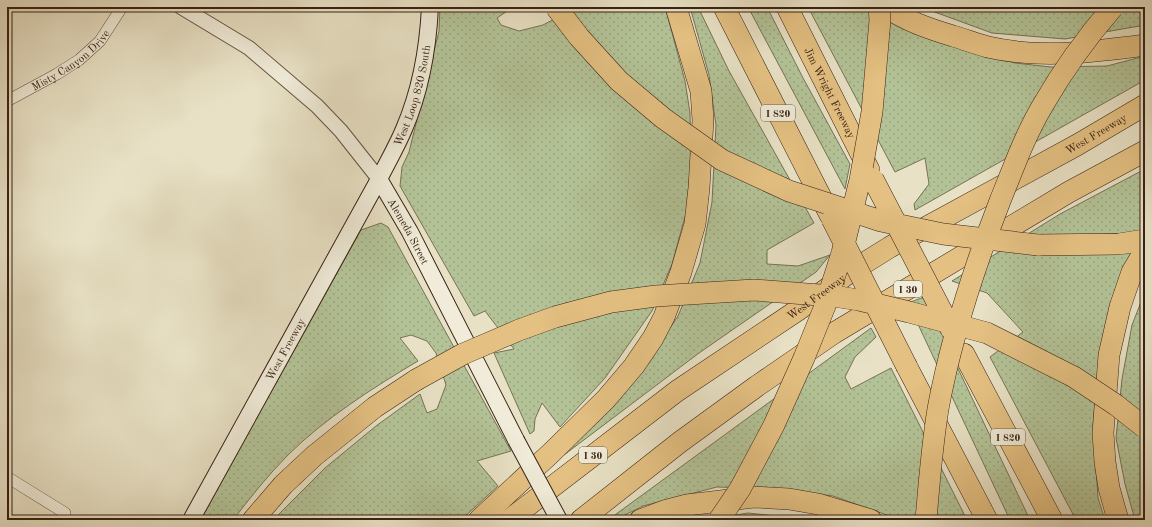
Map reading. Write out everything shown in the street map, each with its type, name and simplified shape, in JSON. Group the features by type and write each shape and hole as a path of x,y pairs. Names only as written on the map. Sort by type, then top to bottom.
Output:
{"highway":[{"path":"556,7 579,37 619,81 663,118 722,160 789,192 881,221 943,234 1038,244 1119,244 1145,240"},
{"path":"478,520 551,453 606,399 634,366 653,338 664,317 686,259 695,224 699,188 702,120 701,91 676,7"},
{"name":"I 820","path":"724,7 907,367 987,520"},
{"name":"Jim Wright Freeway","path":"787,7 873,180 1052,520"},
{"path":"719,520 740,489 777,418 804,358 822,312 842,253 860,180 872,112 880,20 879,7"},
{"path":"886,7 898,15 932,29 988,47 1014,51 1054,54 1107,50 1145,45"},
{"path":"926,520 938,408 953,340 987,236 1017,159 1042,105 1092,32 1114,7"},
{"name":"West Freeway","path":"509,520 677,391 798,310 850,272 890,247 1077,145 1145,105"},
{"name":"I 30","path":"581,520 680,442 757,386 834,333 1069,192 1145,151"},
{"path":"1118,520 1109,488 1104,462 1103,433 1109,355 1120,307 1132,272 1145,250"},
{"path":"253,520 283,485 314,456 375,407 416,380 463,354 519,330 555,317 611,302 656,296 754,290 833,296 859,300 909,312 987,333 1074,377 1116,405 1145,428"},
{"path":"640,520 664,511 687,505 754,497 789,499 818,504 871,520"}],"main road":[{"name":"West Loop 820 South","path":"379,179 404,129 415,98 428,35 430,7"},
{"name":"Alemeda Street","path":"379,179 410,232 516,440 559,520"},
{"name":"West Freeway","path":"190,520 379,179"}],"street":[{"name":"Misty Canyon Drive","path":"7,101 57,74 79,60 100,41 122,7"},
{"name":"Alemeda Street","path":"181,7 249,48 317,106 341,131 379,179"},
{"path":"7,477 63,517"}],"green space":[{"path":"440,7 513,7 497,18 501,25 519,31 543,25 577,7 665,7 685,81 690,113 691,162 686,213 672,264 652,311 605,378 560,427 542,403 535,419 534,431 530,434 494,353 514,349 485,311 474,316 400,186 402,167 409,152 439,31"},
{"path":"690,7 698,7 729,71 814,223 767,250 767,264 798,266 830,255 816,272 699,353 564,455 636,379 678,316 700,263 712,202 716,125 709,75"},
{"path":"748,7 767,7 803,78 850,164 845,189"},
{"path":"808,7 869,7 900,27 943,43 1015,63 1051,67 1107,66 1145,56 1145,80 915,210 914,204 929,184 925,158 895,172"},
{"path":"921,7 1145,7 1145,25 1065,39 992,33"},
{"path":"1145,169 1145,230 1118,282 1099,357 1093,425 1098,498 1105,520 1076,520 990,357 1023,332 987,293 952,281 1060,214"},
{"path":"381,223 388,227 511,451 477,461 498,486 461,520 273,520 325,468 376,426 420,394 427,413 437,409 446,385 436,353 427,341 411,335 400,338 418,361 350,404 317,429 273,470 233,520 200,520 361,230"},
{"path":"1145,292 1145,520 1135,520 1125,484 1116,438 1122,379 1132,325"},
{"path":"924,297 1030,520 1010,520 908,303"},
{"path":"871,328 876,337 855,357 845,377 851,389 891,368 967,520 901,520 833,496 784,489 717,487 643,506 615,520 608,520"},
{"path":"748,513 804,519 808,520 704,520"}]}
